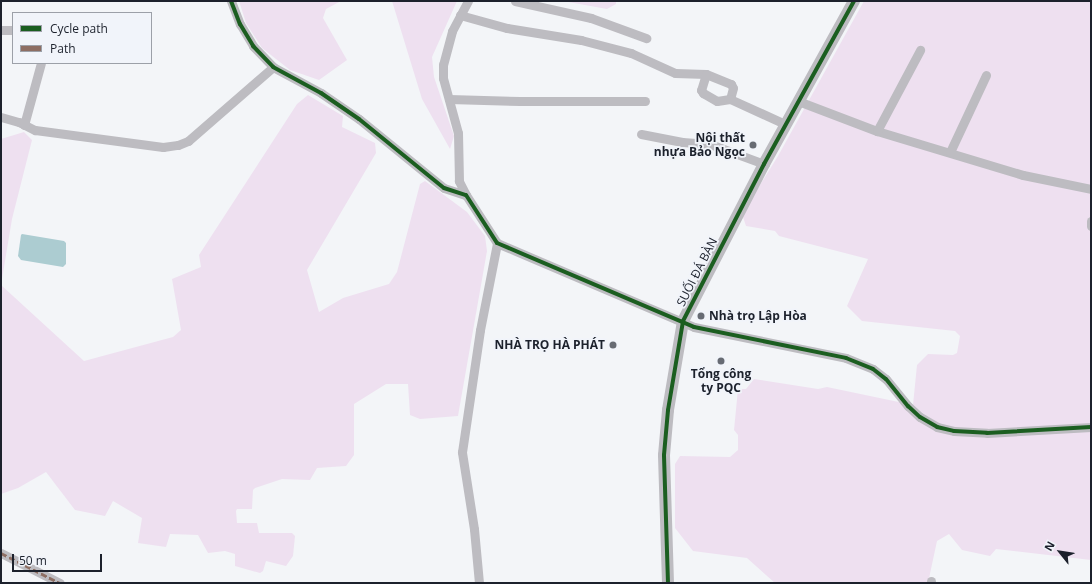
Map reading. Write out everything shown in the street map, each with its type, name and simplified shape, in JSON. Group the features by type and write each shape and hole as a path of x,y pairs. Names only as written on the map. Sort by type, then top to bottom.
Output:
{"street":[{"path":"231,1 240,24 253,46 273,67 321,93 359,119 444,188 466,195"},
{"path":"468,1 452,31 443,65 443,78 458,133 459,181 466,195 497,243 683,321 694,327 846,358 873,370 886,379 908,406 920,417 937,427 954,431 987,433 1091,427"},
{"path":"515,1 591,18 646,38"},
{"name":"SUỐI ĐÁ BÀN","path":"668,583 664,455 668,410 683,321 785,124 854,1"},
{"path":"460,15 507,28 581,40 631,53 675,73 706,74 731,84 733,88 730,99"},
{"path":"1,30 12,30"},
{"path":"877,131 920,50"},
{"path":"24,125 41,64"},
{"path":"1,117 19,122 35,130 163,147 178,145 188,141 273,67"},
{"path":"706,74 701,90 703,93 717,101 730,99 785,124"},
{"path":"950,152 986,75"},
{"path":"449,99 520,101 645,100"},
{"path":"798,101 877,131 1023,175 1091,189"},
{"path":"641,134 682,142 710,144 764,164"},
{"path":"1091,221 1091,226"},
{"path":"479,583 474,528 462,452 480,330 497,243"},
{"path":"1,553 60,583"}],"shaded area":[{"path":"239,1 341,1 326,9 323,18 347,60 319,80 290,70 262,48 246,23"},
{"path":"392,1 457,1 432,57 434,77 454,136 450,149 422,99"},
{"path":"563,1 616,1 616,4 607,9"},
{"path":"864,1 1091,1 1091,560 996,549 990,556 962,550 949,534 937,541 928,583 775,583 747,558 693,551 675,528 675,464 680,456 730,457 738,450 738,435 734,430 738,389 746,389 754,379 818,389 827,387 913,405 917,365 928,354 953,355 957,353 960,336 955,331 862,321 847,306 868,259 779,236 775,231 746,226 742,214 778,156"},
{"path":"308,95 343,116 342,127 375,143 376,153 307,270 319,312 343,298 389,284 397,272 420,184 425,181 467,212 485,236 487,251 458,416 420,419 410,415 408,384 386,384 354,404 354,455 346,466 317,468 310,480 282,479 255,488 253,490 252,509 237,509 237,523 257,523 259,533 292,533 295,536 293,556 286,566 266,561 263,571 260,573 235,566 235,554 225,551 208,553 198,535 170,534 166,547 138,543 142,518 113,501 105,516 75,510 46,472 18,488 1,494 1,285 84,361 173,337 181,330 172,279 201,267 199,255 297,104"},
{"path":"24,132 32,140 12,219 1,285 1,139"}],"water":[{"path":"22,234 64,241 66,243 66,264 63,267 21,260 18,256"}],"marked path":[{"path":"1,553 60,583"}],"cycle path":[{"path":"231,1 240,24 253,46 273,67 321,93 359,119 444,188 466,195 497,243 694,327 846,358 873,369 886,379 908,406 920,417 937,427 954,431 987,433 1091,427"},
{"path":"668,583 664,455 668,410 683,321 764,164 854,1"}],"place":[{"name":"Nội thất nhựa Bảo Ngọc","path":"753,145"},
{"name":"Nhà trọ Lập Hòa","path":"701,316"},
{"name":"NHÀ TRỌ HÀ PHÁT","path":"613,345"},
{"name":"Tổng công ty PQC","path":"721,361"}]}
